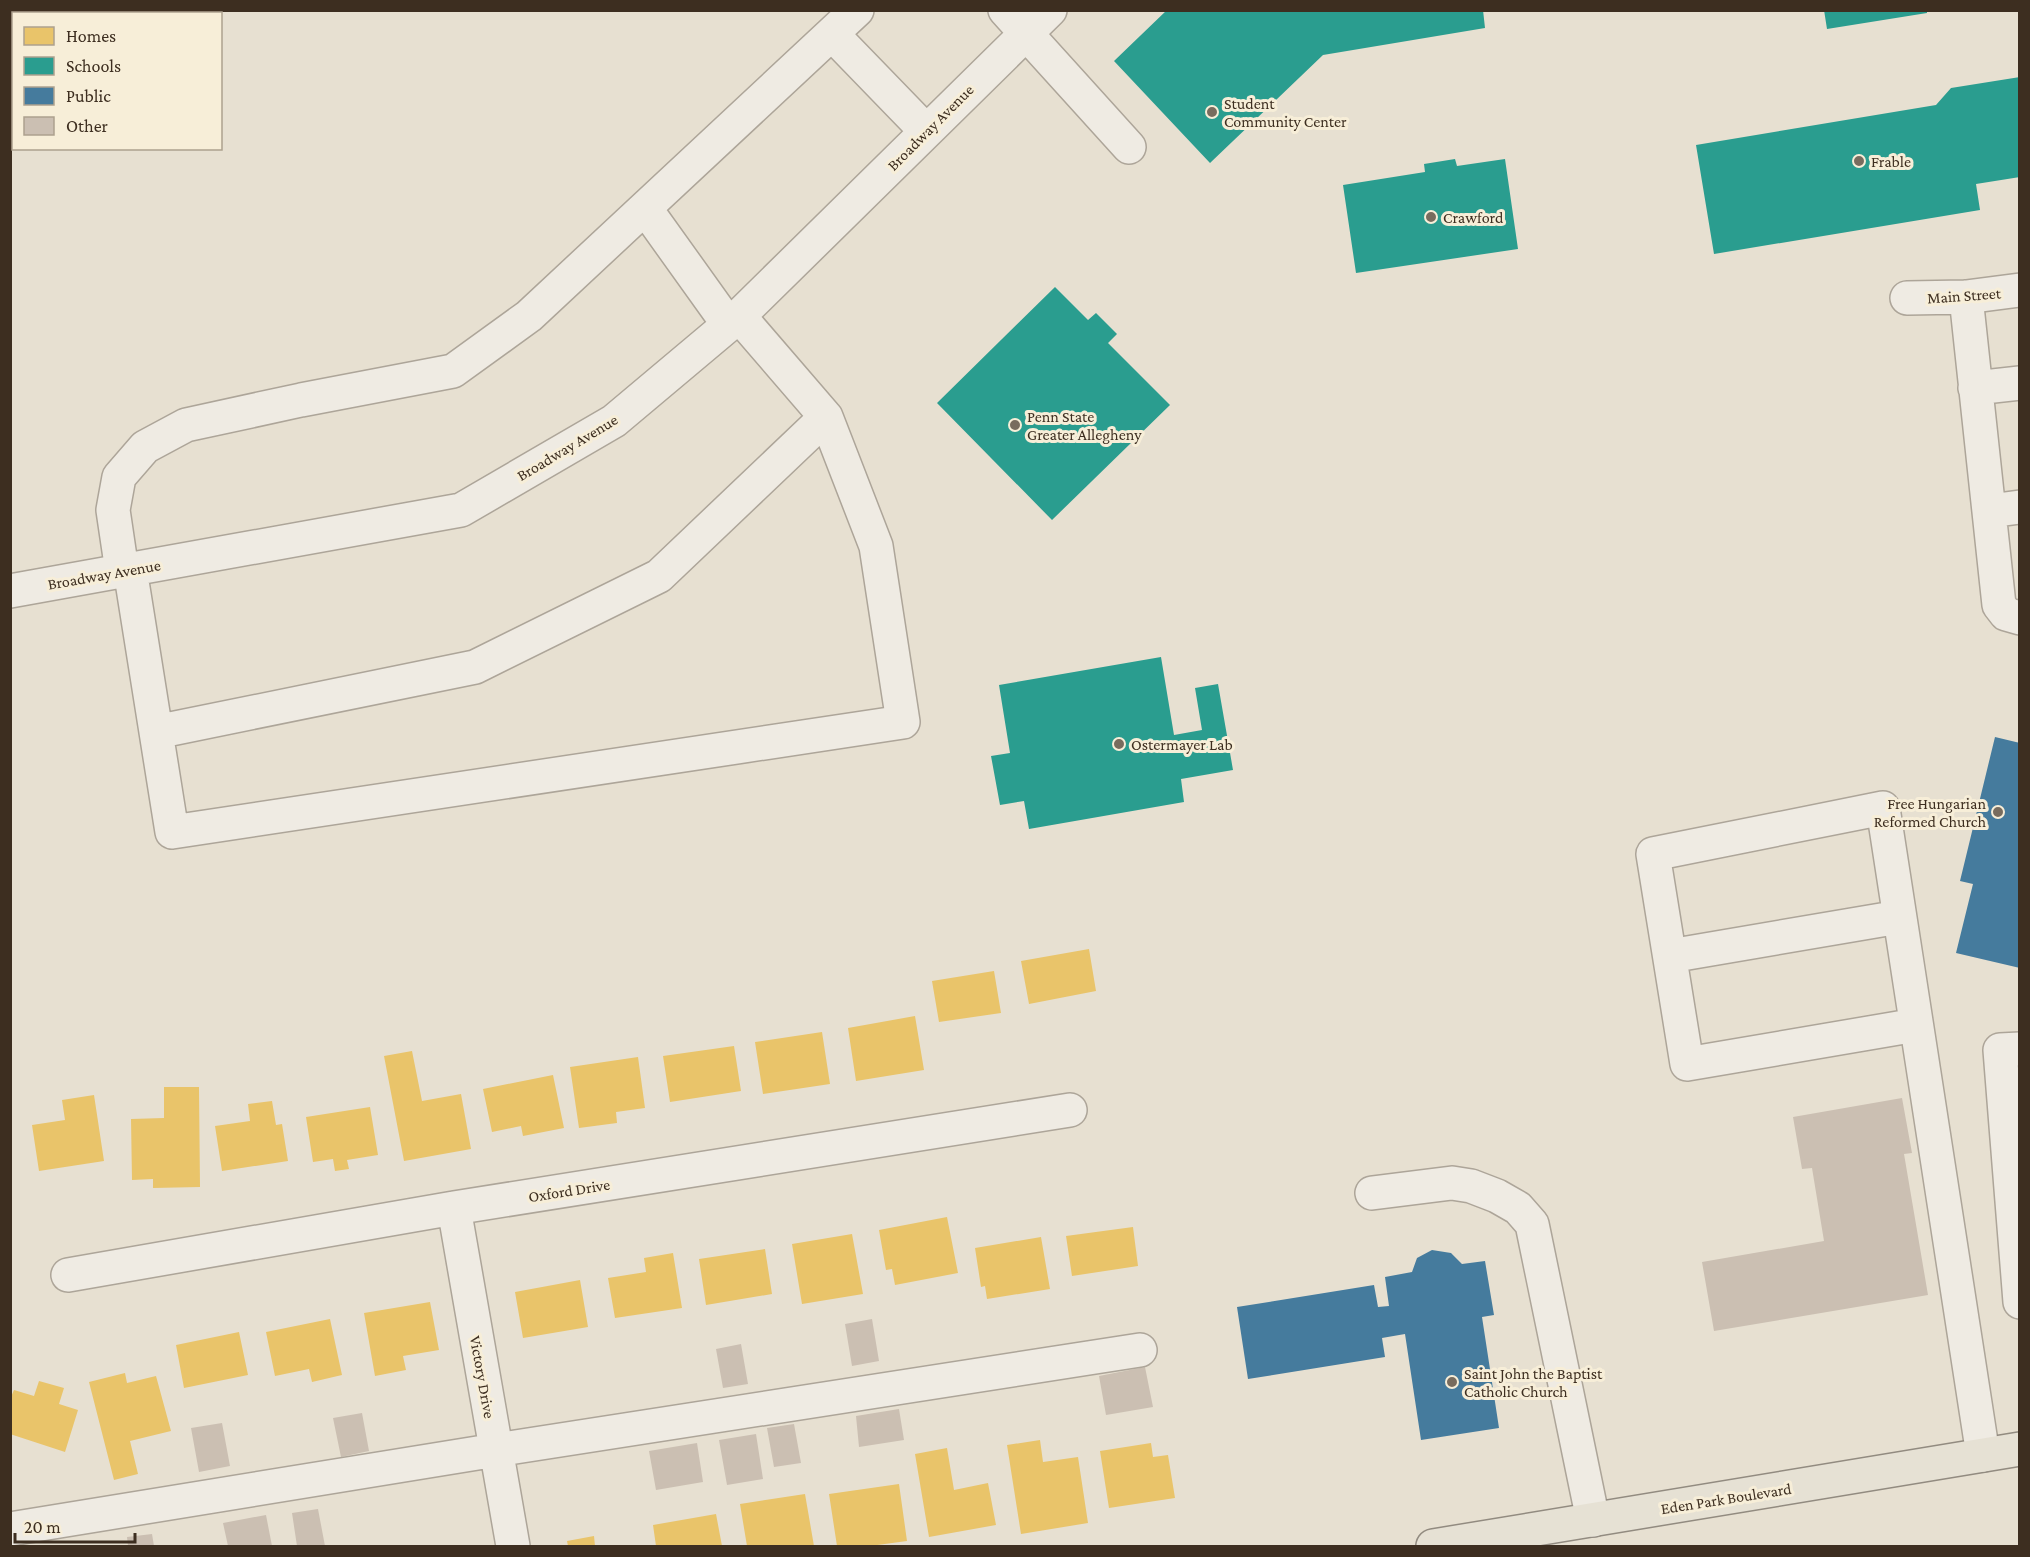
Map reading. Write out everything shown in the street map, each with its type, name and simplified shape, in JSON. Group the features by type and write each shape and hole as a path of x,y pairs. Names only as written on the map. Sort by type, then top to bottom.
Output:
{"main road":[{"name":"Eden Park Boulevard","path":"1433,1546 2019,1449"}],"street":[{"path":"645,208 734,320 826,417 876,546 903,722 172,832 126,570 112,510 119,477 145,447 186,425 453,371 529,316 857,10"},
{"name":"Broadway Avenue","path":"10,591 461,510 614,421 734,320 926,131 1015,22 1050,10"},
{"path":"1015,22 1129,147"},
{"path":"832,34 926,131"},
{"name":"Main Street","path":"1907,298 1966,297 2019,290"},
{"path":"1966,297 1975,388 2005,509 1999,605 2006,615 2019,618"},
{"path":"1975,388 2019,383"},
{"path":"156,732 475,667 658,576 826,417"},
{"path":"1916,1024 1687,1064 1653,854 1883,808 1983,1455"},
{"path":"1670,956 1899,917"},
{"path":"2019,1049 2000,1050 2013,1140 2019,1302"},
{"name":"Oxford Drive","path":"68,1275 454,1208 1070,1110"},
{"path":"1372,1193 1452,1183 1471,1186 1497,1196 1518,1208 1532,1224 1593,1520"},
{"name":"Victory Drive","path":"454,1208 513,1546"},
{"path":"10,1528 1140,1350"}],"building: Homes":[{"path":"1089,949 1096,991 1029,1004 1021,961"},
{"path":"994,971 1001,1013 939,1022 932,981"},
{"path":"915,1016 924,1070 856,1081 848,1028"},
{"path":"822,1032 830,1084 763,1094 755,1042"},
{"path":"734,1046 741,1091 670,1102 663,1056"},
{"path":"412,1051 422,1101 461,1094 471,1149 404,1161 384,1056"},
{"path":"638,1057 645,1108 616,1112 617,1123 579,1128 570,1067"},
{"path":"553,1075 564,1128 523,1136 521,1126 492,1132 483,1089"},
{"path":"164,1087 199,1087 200,1187 153,1188 153,1179 132,1180 131,1119 164,1118"},
{"path":"94,1095 104,1161 39,1171 32,1125 65,1120 62,1100"},
{"path":"272,1101 276,1125 282,1124 288,1161 222,1171 215,1126 250,1121 248,1104"},
{"path":"370,1107 378,1155 347,1160 349,1169 335,1171 333,1159 313,1162 306,1117"},
{"path":"947,1217 958,1273 895,1285 892,1269 886,1270 879,1230"},
{"path":"1133,1227 1138,1266 1072,1276 1066,1236"},
{"path":"852,1234 863,1294 802,1304 792,1244"},
{"path":"1041,1237 1050,1289 987,1299 985,1286 981,1287 975,1248"},
{"path":"765,1249 772,1294 706,1305 699,1259"},
{"path":"673,1253 682,1308 615,1318 608,1278 646,1272 644,1258"},
{"path":"580,1280 588,1327 523,1338 515,1292"},
{"path":"430,1302 439,1350 403,1356 406,1370 375,1376 364,1313"},
{"path":"330,1319 342,1375 312,1382 309,1369 275,1376 266,1332"},
{"path":"239,1332 248,1375 184,1388 176,1345"},
{"path":"125,1373 127,1383 156,1376 171,1431 130,1441 138,1474 114,1480 89,1382"},
{"path":"39,1381 64,1388 59,1404 78,1410 65,1452 10,1434 10,1399 14,1390 34,1396"},
{"path":"1040,1440 1043,1462 1078,1457 1088,1523 1021,1534 1007,1445"},
{"path":"1151,1443 1153,1457 1168,1455 1175,1498 1109,1508 1100,1451"},
{"path":"947,1448 954,1490 988,1483 996,1525 929,1537 915,1454"},
{"path":"899,1484 907,1541 870,1546 837,1546 829,1494"},
{"path":"805,1494 814,1546 747,1546 740,1504"},
{"path":"716,1514 722,1546 656,1546 653,1525"},
{"path":"594,1536 595,1546 568,1546 567,1541"}],"building: Schools":[{"name":"Student Community Center","path":"1167,10 1483,10 1485,28 1323,55 1210,163 1114,61"},
{"path":"1824,10 1927,10 1927,13 1827,29"},
{"name":"Frable","path":"2020,77 2020,177 1976,184 1980,210 1714,254 1696,145 1936,105 1951,88"},
{"name":"Crawford","path":"1455,159 1457,166 1505,159 1518,249 1356,273 1343,185 1425,172 1424,164"},
{"path":"1055,287 1088,320 1096,313 1117,334 1108,343 1170,405 1052,520 937,403"},
{"name":"Ostermayer Lab","path":"1161,657 1174,735 1202,730 1195,688 1218,684 1233,770 1181,779 1184,802 1029,829 1024,801 1000,805 991,756 1010,753 999,685"}],"building: Public":[{"name":"Free Hungarian Reformed Church","path":"1995,737 2020,743 2020,968 1956,953 1973,884 1960,881"},
{"path":"1432,1250 1451,1253 1462,1264 1485,1261 1494,1315 1482,1317 1499,1428 1421,1440 1405,1334 1382,1338 1385,1357 1248,1379 1237,1307 1374,1285 1378,1307 1389,1306 1385,1277 1412,1272 1417,1258"}],"building: Other":[{"path":"1902,1098 1912,1153 1904,1154 1928,1295 1714,1331 1702,1262 1824,1241 1812,1168 1802,1169 1793,1117"},
{"path":"872,1319 879,1361 852,1366 845,1324"},
{"path":"741,1344 748,1384 723,1388 716,1349"},
{"path":"1145,1367 1153,1407 1106,1415 1099,1376"},
{"path":"899,1409 904,1440 859,1447 856,1416"},
{"path":"362,1413 369,1451 341,1457 333,1418"},
{"path":"222,1423 230,1466 199,1472 191,1428"},
{"path":"794,1424 801,1463 774,1467 767,1428"},
{"path":"756,1434 763,1479 727,1485 719,1440"},
{"path":"697,1443 703,1482 656,1490 649,1451"},
{"path":"318,1509 325,1546 297,1546 292,1513"},
{"path":"266,1515 272,1546 228,1546 223,1523"},
{"path":"152,1534 154,1546 128,1546 127,1537"}],"place":[{"name":"Student Community Center","path":"1212,112"},
{"name":"Frable","path":"1859,161"},
{"name":"Crawford","path":"1431,217"},
{"name":"Penn State Greater Allegheny","path":"1015,425"},
{"name":"Ostermayer Lab","path":"1119,744"},
{"name":"Free Hungarian Reformed Church","path":"1998,812"},
{"name":"Saint John the Baptist Catholic Church","path":"1452,1382"}]}
